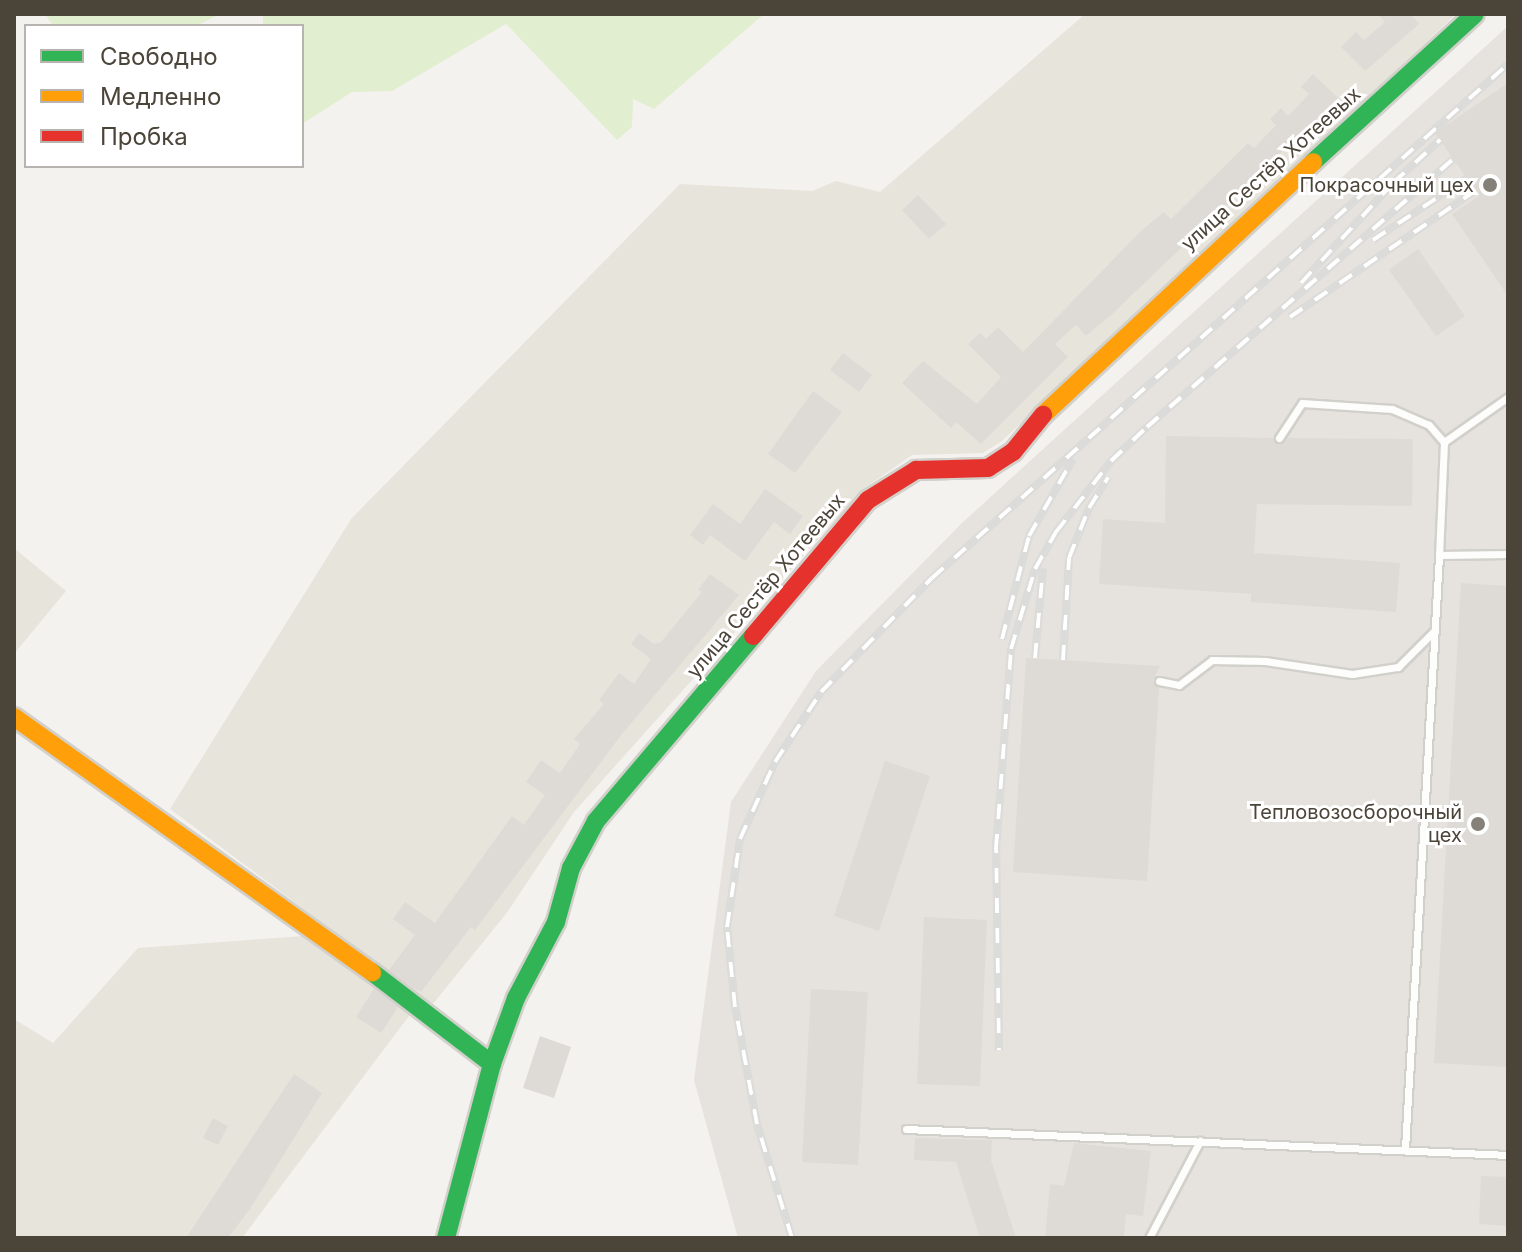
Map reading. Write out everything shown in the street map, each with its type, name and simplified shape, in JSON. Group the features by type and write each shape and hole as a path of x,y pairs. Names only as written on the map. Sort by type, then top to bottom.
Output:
{"street":[{"name":"улица Сестёр Хотеевых","path":"446,1238 492,1064 516,998 556,922 571,868 596,821 868,500 916,470 988,468 1013,452 1030,428 1158,303 1475,14"},
{"path":"14,717 291,910 492,1064"}],"lane":[{"path":"1444,442 1508,397"},
{"path":"1279,438 1302,403 1392,409 1429,425 1444,442 1405,1149"},
{"path":"1439,555 1508,554"},
{"path":"1159,681 1179,685 1212,660 1265,661 1352,674 1398,667 1435,630"},
{"path":"906,1129 1508,1155"},
{"path":"1149,1238 1200,1141"}],"shaded area":[{"path":"1085,14 1456,14 1002,441 983,453 912,455 862,490 574,812 506,914 432,1005 170,809 351,519 680,184 812,191 836,181 880,192"},
{"path":"1508,26 1508,1238 738,1238 694,1080 731,802 816,671 962,523"},
{"path":"14,548 66,591 14,654"},
{"path":"303,936 412,1012 242,1238 14,1238 14,1019 53,1043 138,948"}],"green space":[{"path":"45,14 220,14 200,24 52,24"},
{"path":"263,14 764,14 654,109 633,99 632,127 617,140 506,24 392,91 352,92 304,123 304,24 263,24"}],"building":[{"path":"1378,14 1410,14 1419,24 1365,71 1341,47 1356,32 1364,40 1385,22"},
{"path":"1313,74 1338,98 1111,315 1086,336 1076,325 1055,344 1068,357 981,444 956,422 951,428 902,383 923,361 977,404 1001,377 968,344 980,333 986,339 998,327 1023,352 1142,230 1164,212 1171,219 1248,143 1254,148 1276,125 1270,119 1281,108 1288,116 1309,94 1301,87"},
{"name":"Покрасочный цех","path":"1508,83 1508,296 1452,214 1479,196 1435,133"},
{"path":"918,195 946,224 929,239 902,210"},
{"path":"1418,249 1465,316 1436,336 1389,270"},
{"path":"843,353 872,375 859,392 830,370"},
{"path":"813,391 842,412 795,473 768,454"},
{"path":"1166,436 1273,438 1279,444 1287,438 1413,439 1412,506 1257,504 1254,553 1400,563 1396,612 1251,602 1251,594 1099,584 1103,519 1165,523"},
{"path":"765,489 803,516 790,534 774,522 745,561 710,535 703,545 690,535 713,504 740,524"},
{"path":"710,574 739,595 622,734 475,930 471,927 421,992 411,987 389,970 415,935 393,919 405,902 435,923 512,816 524,825 545,795 526,782 541,760 560,773 580,744 574,739 604,704 599,700 619,673 634,684 651,659 631,644 639,633 654,644 661,642 702,592 698,590"},
{"name":"Тепловозосборочный цех","path":"1461,583 1508,586 1508,1067 1434,1063"},
{"path":"1026,658 1160,666 1153,680 1159,688 1147,881 1013,872"},
{"path":"885,761 930,776 879,931 834,916"},
{"path":"924,917 987,920 980,1086 917,1084"},
{"path":"374,989 398,1007 381,1033 356,1017"},
{"path":"811,989 868,992 858,1165 802,1162"},
{"path":"540,1036 571,1047 554,1098 523,1088"},
{"path":"294,1074 322,1093 250,1209 228,1238 186,1238"},
{"path":"213,1118 228,1126 218,1145 203,1138"},
{"path":"915,1138 992,1140 991,1160 1016,1238 980,1238 956,1162 914,1160"},
{"path":"1074,1143 1151,1151 1143,1216 1126,1214 1124,1238 1045,1238 1050,1184 1064,1186"},
{"path":"1481,1176 1508,1177 1508,1226 1479,1224"}],"railway":[{"path":"792,1238 757,1124 735,1007 727,927 740,839 775,762 821,692 932,578 1508,64"},
{"path":"1301,283 1393,183 1440,140"},
{"path":"996,849 1011,649 1035,569 1056,532 1111,461 1147,427 1453,159"},
{"path":"1373,240 1467,178"},
{"path":"1290,317 1475,191"},
{"path":"1002,639 1029,536 1073,459"},
{"path":"1063,660 1069,558 1089,508 1108,478"},
{"path":"1035,658 1043,568"},
{"path":"996,838 999,1050"}],"traffic: fast":[{"path":"1313,162 1475,14"},
{"path":"446,1238 492,1064 516,998 556,922 571,868 596,821 753,636"},
{"path":"372,972 492,1064"}],"traffic: slow":[{"path":"1043,415 1313,162"},
{"path":"14,717 372,972"}],"traffic: jam":[{"path":"753,636 868,500 916,470 988,468 1013,452 1043,415"}],"place":[{"name":"Покрасочный цех","path":"1490,185"},
{"name":"Тепловозосборочный цех","path":"1478,824"}]}
